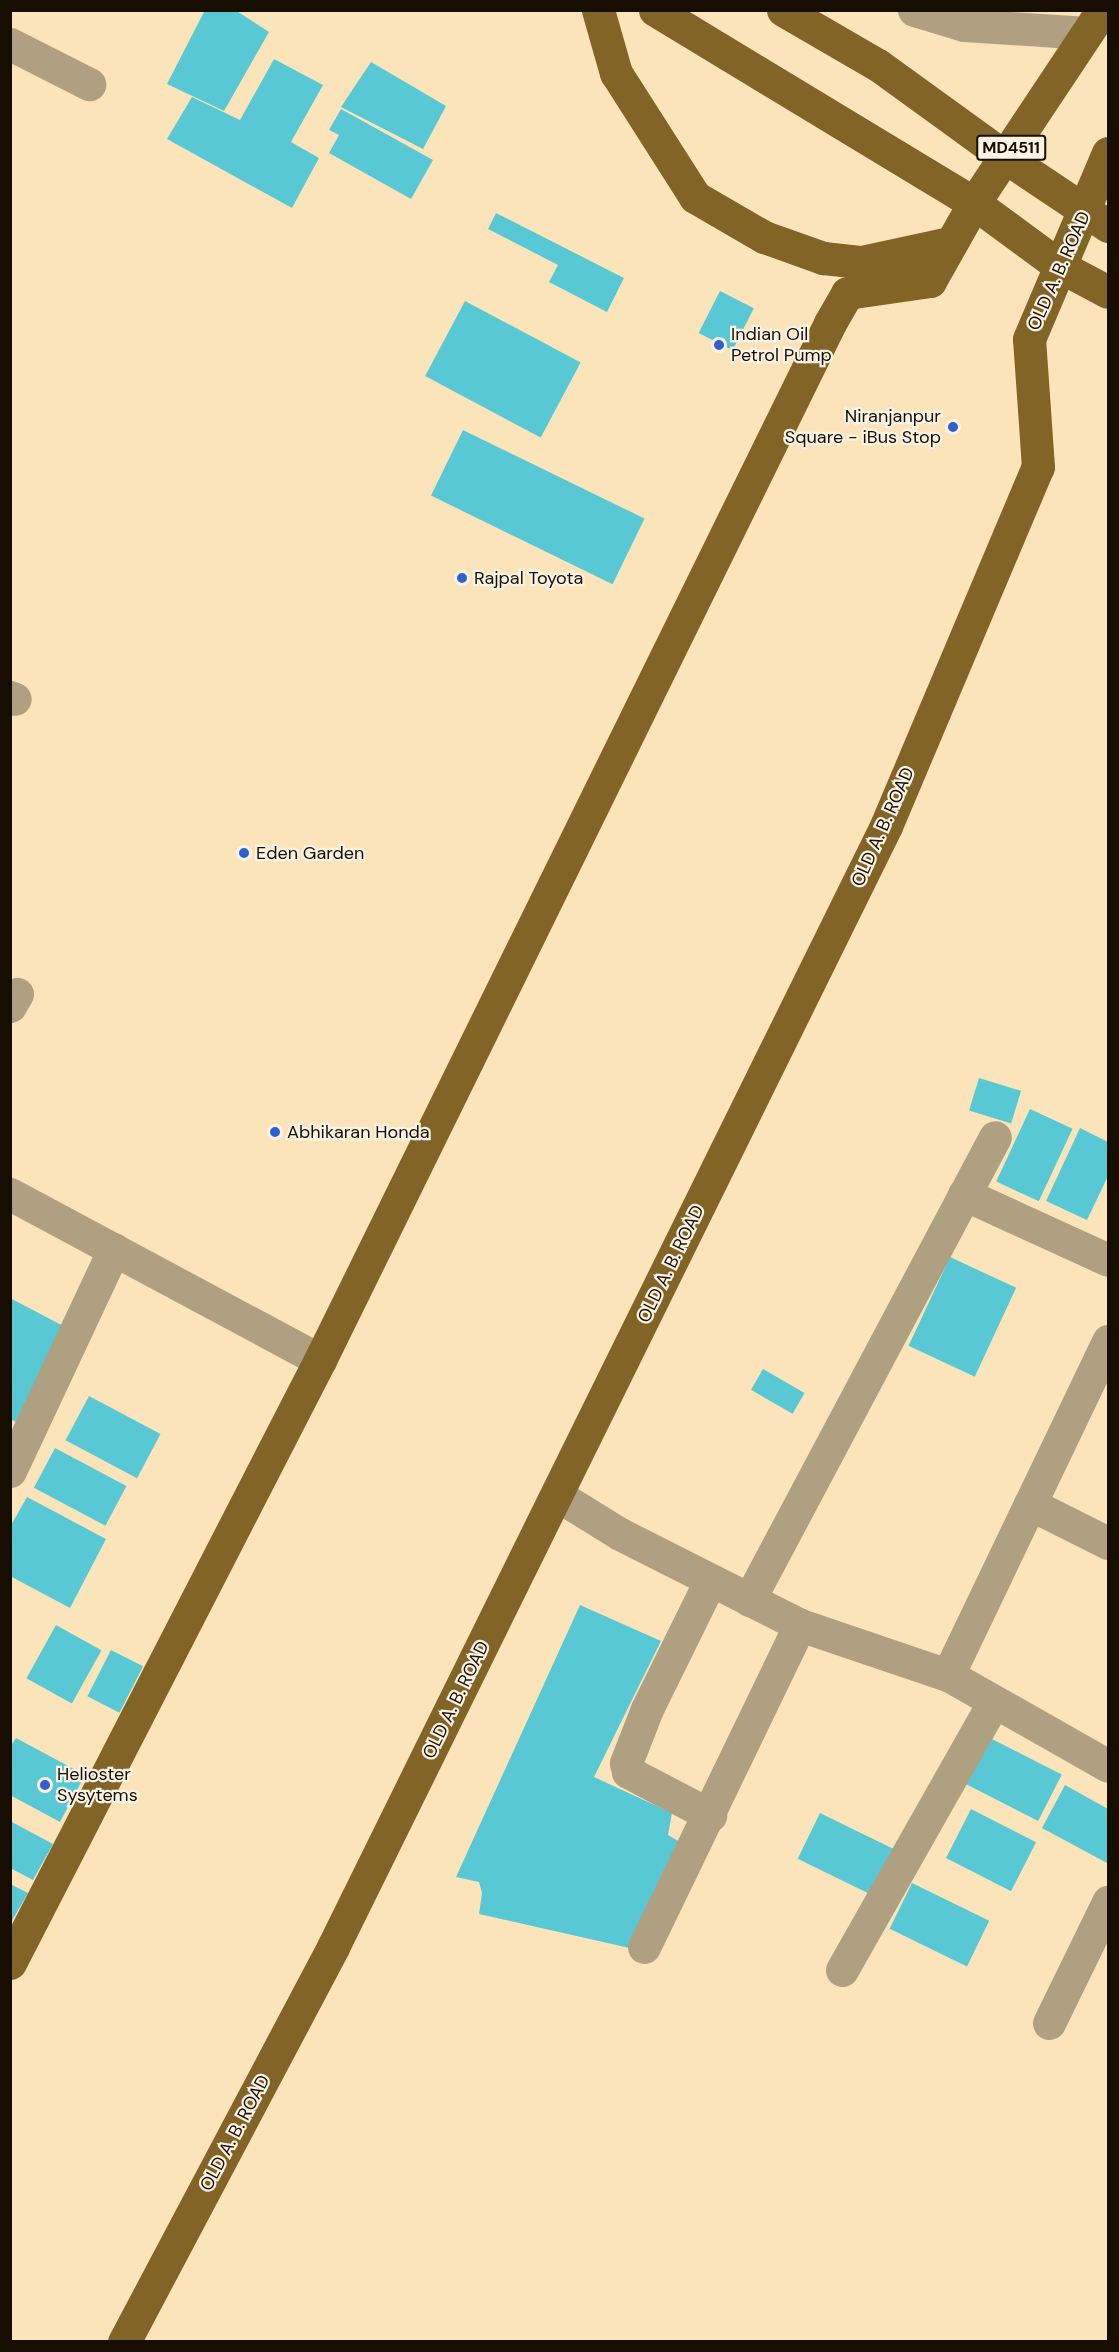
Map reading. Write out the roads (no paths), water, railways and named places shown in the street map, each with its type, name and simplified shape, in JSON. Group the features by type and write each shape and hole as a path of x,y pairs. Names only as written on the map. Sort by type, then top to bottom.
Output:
{"main road":[{"path":"598,10 616,73 695,197 764,237 823,258 862,262 950,243"},
{"path":"655,10 974,203 1061,267 1108,292"},
{"path":"783,10 878,65 1005,158 1097,219"},
{"name":"MD4511","path":"320,1360 830,323 848,293 930,281 974,203 1095,22"},
{"name":"OLD A. B. ROAD","path":"124,2342 333,1947 886,826 1038,467 1029,339 1061,267 1097,219 1108,153"},
{"path":"10,1963 320,1360"}],"street":[{"path":"915,10 964,25 1095,22"},
{"path":"10,44 89,84"},
{"path":"749,1600 995,1137"},
{"path":"10,1194 320,1360"},
{"path":"964,1194 1108,1260"},
{"path":"10,1471 114,1249"},
{"path":"948,1675 1108,1341"},
{"path":"557,1496 620,1534 800,1625 948,1675 993,1703 1108,1766"},
{"path":"1030,1504 1108,1543"},
{"path":"710,1581 647,1709 626,1763 628,1772 710,1815"},
{"path":"644,1947 710,1815 800,1625"},
{"path":"842,1970 993,1703"},
{"path":"1049,2024 1108,1902"}],"place":[{"name":"Indian Oil Petrol Pump","path":"719,345"},
{"name":"Niranjanpur Square - iBus Stop","path":"953,427"},
{"name":"Rajpal Toyota","path":"462,578"},
{"name":"Eden Garden","path":"244,853"},
{"name":"Abhikaran Honda","path":"275,1132"},
{"name":"Helioster Sysytems","path":"45,1785"}]}
